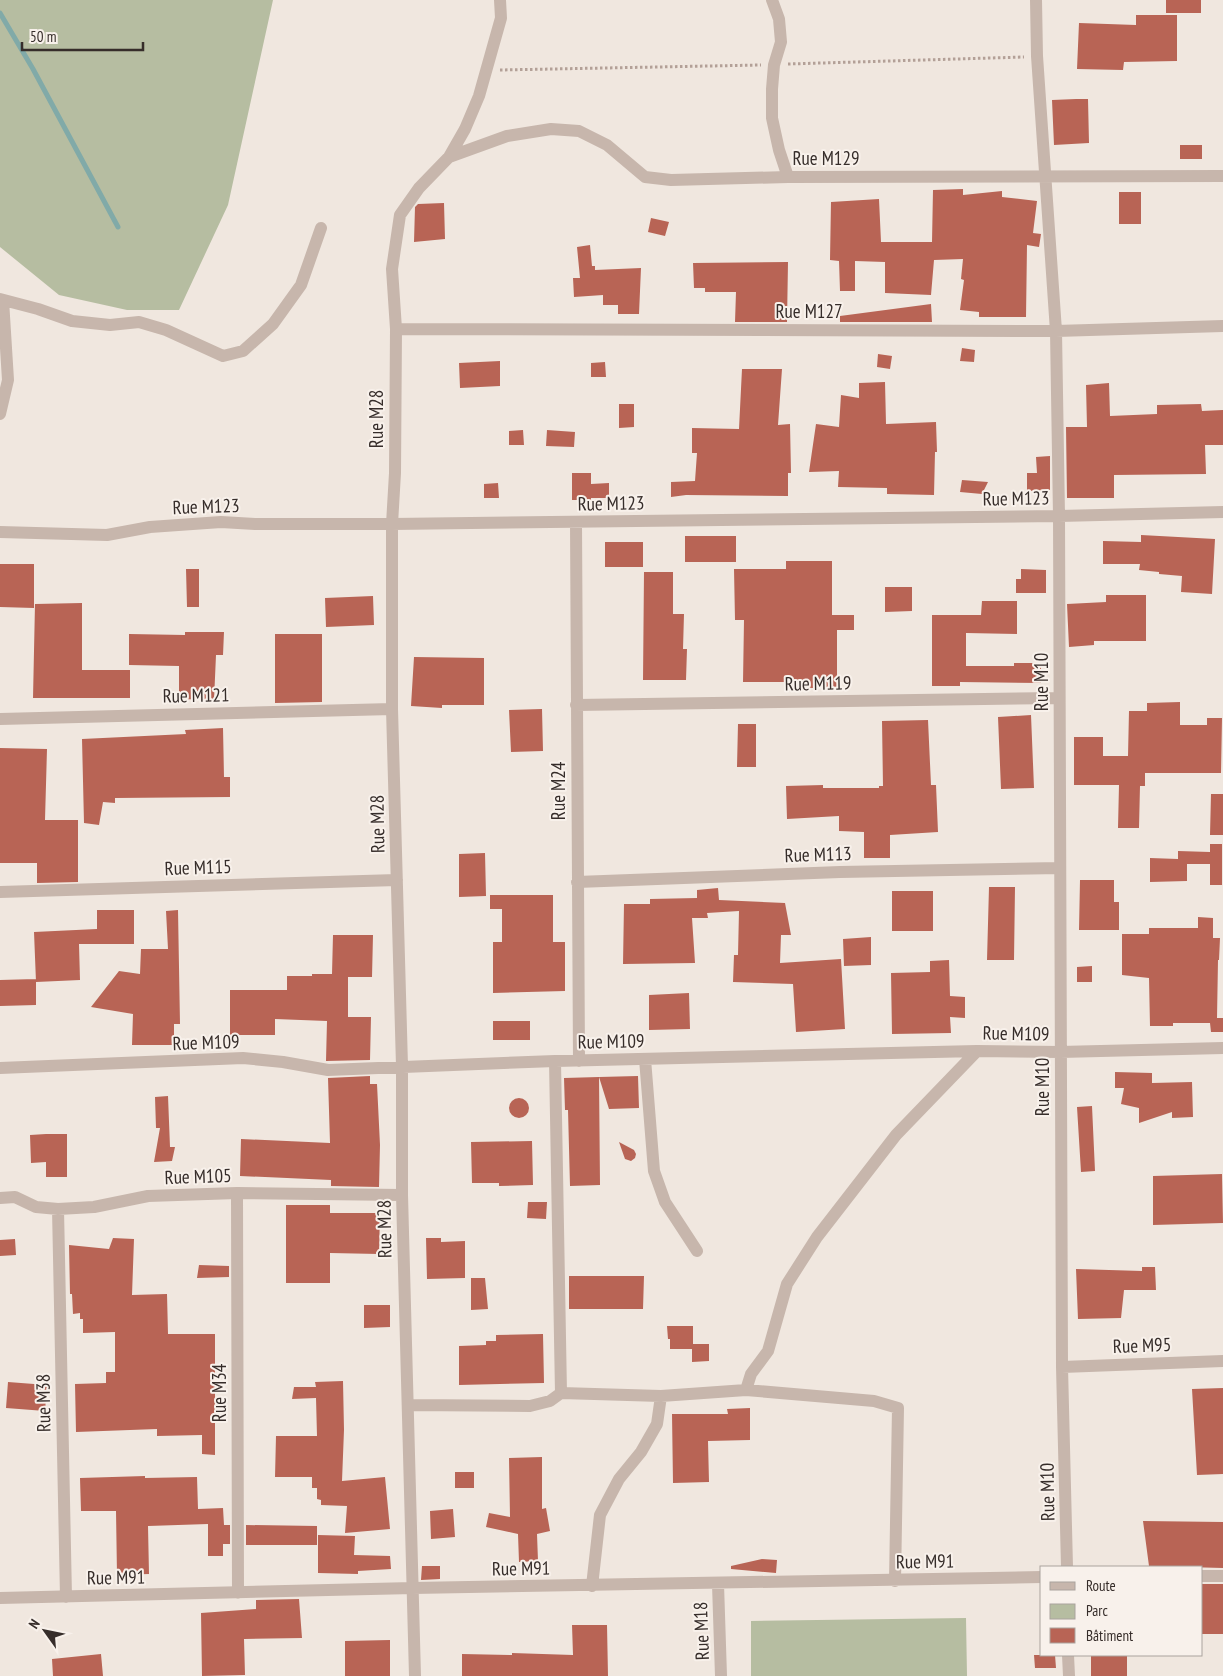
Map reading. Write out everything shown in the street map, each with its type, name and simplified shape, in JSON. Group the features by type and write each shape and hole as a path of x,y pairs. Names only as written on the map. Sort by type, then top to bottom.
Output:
{"street":[{"name":"Rue M28","path":"416,1676 402,1195 402,1066 392,709 392,524 395,473 396,329 392,269 400,215 419,188 449,157 465,129 479,96 501,18 500,0"},
{"path":"772,0 779,18 780,42 774,65 772,118 778,150 788,177"},
{"name":"Rue M10","path":"1036,0 1037,56 1056,331 1059,516 1062,1367 1066,1566"},
{"name":"Rue M129","path":"449,157 507,136 551,129 578,131 607,145 645,177 671,180 788,177 1223,176"},
{"path":"0,414 8,380 2,300 38,309 72,321 110,325 139,322 166,330 223,356 243,351 273,324 301,285 321,228"},
{"name":"Rue M127","path":"396,329 1056,331 1223,326"},
{"name":"Rue M123","path":"0,532 107,535 150,527 221,522 255,524 392,524 1059,516 1223,512"},
{"name":"Rue M24","path":"576,522 579,1061"},
{"name":"Rue M119","path":"576,705 1059,698"},
{"name":"Rue M121","path":"0,719 392,709"},
{"name":"Rue M113","path":"577,882 840,872 1060,868"},
{"name":"Rue M115","path":"0,892 397,880"},
{"name":"Rue M109","path":"0,1068 243,1058 283,1062 328,1070 556,1061 977,1051 1060,1052 1223,1048"},
{"path":"746,1390 751,1374 768,1351 787,1284 817,1237 896,1135 977,1051"},
{"path":"645,1059 654,1171 665,1202 697,1251"},
{"path":"556,1061 561,1393"},
{"name":"Rue M105","path":"0,1198 15,1196 36,1207 58,1209 94,1206 148,1196 237,1193 402,1195"},
{"name":"Rue M34","path":"237,1193 238,1593"},
{"name":"Rue M38","path":"58,1209 66,1597"},
{"name":"Rue M95","path":"1062,1367 1223,1361"},
{"path":"408,1405 530,1406 550,1401 561,1393 661,1396 746,1390 874,1401 898,1408 895,1581"},
{"path":"592,1586 600,1515 619,1479 641,1452 657,1424 661,1396"},
{"path":"1203,1576 1223,1576"},
{"name":"Rue M91","path":"0,1598 413,1588 1040,1578"},
{"name":"Rue M18","path":"718,1584 721,1676"},
{"path":"1068,1656 1069,1676"}],"green space":[{"path":"0,0 273,0 228,205 179,310 127,310 59,295 0,247"},
{"path":"966,1618 967,1676 751,1676 751,1621"}],"building":[{"path":"1166,0 1201,0 1201,13 1166,13"},
{"path":"1136,15 1177,15 1177,61 1124,62 1123,70 1077,69 1079,23 1136,25"},
{"path":"1088,99 1089,143 1054,145 1052,100"},
{"path":"1180,145 1202,145 1202,159 1180,159"},
{"path":"963,189 963,195 1002,191 1002,197 1037,201 1033,233 1041,234 1039,247 1027,245 1026,317 979,317 979,312 960,310 964,280 961,279 963,259 934,260 931,295 885,293 885,262 855,261 855,291 840,291 839,261 830,260 831,202 879,199 881,242 932,242 933,190"},
{"path":"1119,192 1141,192 1141,224 1119,224"},
{"path":"444,203 445,239 414,242 415,207 418,204"},
{"path":"651,218 669,222 665,236 648,232"},
{"path":"590,245 592,266 595,266 595,270 641,268 639,314 618,314 618,305 603,305 603,295 574,297 573,278 580,278 577,247"},
{"path":"788,262 787,322 735,322 736,292 705,292 705,288 694,288 693,263"},
{"path":"931,304 932,322 840,322 840,316"},
{"path":"962,348 975,350 974,362 960,361"},
{"path":"878,354 892,356 890,369 877,367"},
{"path":"500,361 500,386 460,388 459,363"},
{"path":"605,362 606,377 591,377 591,363"},
{"path":"742,369 782,369 778,425 790,424 791,473 788,473 788,496 686,495 671,497 671,482 695,481 697,453 692,453 692,428 739,429"},
{"path":"885,382 886,424 936,422 937,452 935,452 934,495 887,494 887,488 838,487 839,471 809,472 816,424 839,427 841,395 859,398 859,383"},
{"path":"1109,383 1110,416 1157,414 1157,405 1201,404 1202,411 1223,410 1223,445 1205,445 1206,474 1114,475 1114,498 1067,498 1066,427 1087,427 1086,385"},
{"path":"619,404 634,404 634,427 619,428"},
{"path":"523,430 524,445 509,445 509,431"},
{"path":"547,430 575,432 574,447 546,446"},
{"path":"1050,456 1050,490 1027,491 1027,473 1037,473 1036,457"},
{"path":"572,473 591,473 591,484 609,483 609,498 572,500"},
{"path":"962,480 988,482 982,494 960,492"},
{"path":"498,483 499,498 484,498 484,484"},
{"path":"1141,535 1215,539 1212,594 1181,592 1182,576 1139,570 1140,564 1103,564 1103,541 1141,542"},
{"path":"685,536 736,536 736,562 685,562"},
{"path":"605,542 643,542 643,567 605,567"},
{"path":"786,561 832,561 832,615 854,615 854,630 837,630 837,688 790,688 790,682 743,682 744,620 735,620 734,569 786,569"},
{"path":"0,564 34,564 34,608 0,607"},
{"path":"186,569 199,569 199,607 187,607"},
{"path":"1021,569 1046,570 1046,593 1016,593 1016,579 1021,579"},
{"path":"644,572 673,572 673,614 684,614 683,649 687,649 686,680 643,680"},
{"path":"885,587 912,587 912,611 885,612"},
{"path":"1106,595 1146,595 1146,641 1094,641 1094,645 1069,647 1067,604 1106,602"},
{"path":"373,596 374,625 326,627 325,598"},
{"path":"982,601 1017,601 1017,634 966,633 966,666 1014,666 1014,663 1041,663 1041,683 960,682 960,686 932,686 932,615 981,615"},
{"path":"82,603 82,670 130,670 130,698 33,698 35,604"},
{"path":"185,632 224,632 223,655 216,655 214,700 179,699 179,666 129,665 129,634 185,635"},
{"path":"275,634 322,634 322,702 275,703"},
{"path":"414,657 484,658 484,705 442,705 442,708 411,706"},
{"path":"1180,702 1180,725 1207,725 1207,718 1222,718 1221,773 1145,773 1145,786 1140,786 1139,828 1118,828 1119,785 1074,785 1074,737 1103,737 1103,756 1128,756 1129,711 1147,711 1147,703"},
{"path":"542,709 543,751 511,752 509,710"},
{"path":"1031,715 1034,788 1001,789 998,717"},
{"path":"928,720 931,785 936,785 938,832 890,835 890,858 864,858 864,832 839,831 839,816 787,819 786,786 823,785 823,788 879,788 879,786 883,786 882,721"},
{"path":"738,724 756,724 756,767 737,767"},
{"path":"223,728 224,777 230,777 230,797 115,798 115,803 103,802 99,825 84,823 82,739 186,734 185,730"},
{"path":"0,748 47,749 45,820 78,820 78,882 37,883 37,863 0,863"},
{"path":"1211,794 1223,794 1223,835 1210,835"},
{"path":"1210,844 1222,844 1222,885 1210,885 1210,864 1187,864 1187,881 1150,882 1150,858 1178,859 1178,851 1210,852"},
{"path":"485,853 486,896 459,897 459,854"},
{"path":"1080,880 1114,880 1114,902 1119,902 1119,930 1079,930"},
{"path":"989,887 1015,887 1014,960 987,960"},
{"path":"718,888 719,900 785,903 791,935 781,935 780,963 841,959 845,1029 796,1032 793,984 733,982 734,955 738,955 739,911 707,913 708,918 692,918 695,963 623,964 624,904 650,904 650,899 697,898 697,890"},
{"path":"892,891 933,891 933,931 892,931"},
{"path":"490,895 553,895 553,942 565,942 565,991 493,993 493,942 502,942 502,909 490,909"},
{"path":"97,910 134,910 134,944 79,944 80,980 36,982 34,932 97,929"},
{"path":"178,910 180,1024 174,1024 174,1045 132,1045 133,1014 91,1007 119,971 140,974 141,949 168,949 166,911"},
{"path":"1198,917 1213,918 1213,938 1220,938 1217,1018 1223,1018 1223,1032 1211,1032 1210,1023 1173,1023 1173,1026 1150,1026 1149,978 1122,975 1122,934 1149,934 1149,928 1198,928"},
{"path":"333,935 373,935 372,977 348,977 348,1017 371,1017 370,1060 326,1061 327,1021 275,1019 275,1035 230,1035 230,990 287,990 287,976 332,974"},
{"path":"871,937 871,965 844,966 843,939"},
{"path":"949,960 950,996 965,997 965,1018 950,1017 951,1033 892,1034 891,973 930,972 930,961"},
{"path":"1092,966 1092,982 1077,982 1077,967"},
{"path":"36,979 36,1005 0,1006 0,980"},
{"path":"689,993 690,1029 649,1030 649,995"},
{"path":"493,1021 530,1021 530,1040 493,1040"},
{"path":"1115,1072 1152,1073 1152,1083 1192,1082 1193,1117 1172,1118 1172,1112 1139,1123 1139,1108 1121,1104 1124,1088 1115,1088"},
{"path":"370,1076 370,1084 377,1084 380,1145 379,1187 331,1186 331,1180 240,1176 241,1139 330,1143 328,1078"},
{"path":"638,1076 639,1108 609,1109 599,1077"},
{"path":"599,1077 600,1185 570,1186 568,1110 565,1110 564,1078"},
{"path":"168,1096 170,1147 175,1147 172,1161 154,1162 160,1128 156,1128 155,1097"},
{"path":"519,1098 526,1101 529,1108 526,1115 519,1118 512,1115 509,1108 512,1101"},
{"path":"1092,1106 1095,1171 1081,1172 1077,1107"},
{"path":"67,1134 67,1177 46,1177 46,1162 31,1163 30,1135"},
{"path":"532,1141 533,1185 499,1186 499,1183 472,1183 471,1142"},
{"path":"619,1142 634,1150 635,1158 631,1161 625,1159"},
{"path":"1222,1174 1223,1223 1153,1225 1153,1176"},
{"path":"528,1202 547,1202 546,1219 527,1218"},
{"path":"286,1205 330,1205 330,1213 380,1213 379,1254 330,1253 330,1283 286,1283"},
{"path":"113,1238 134,1239 132,1295 167,1294 168,1334 215,1334 215,1455 202,1454 202,1435 157,1436 157,1429 76,1432 75,1384 106,1383 106,1372 115,1372 115,1332 83,1333 83,1319 80,1319 80,1313 73,1314 72,1294 70,1294 69,1245 109,1249"},
{"path":"426,1238 441,1238 441,1242 465,1241 465,1278 427,1279"},
{"path":"15,1239 16,1255 0,1256 0,1240"},
{"path":"199,1265 229,1266 229,1277 197,1278"},
{"path":"1142,1267 1155,1267 1156,1290 1124,1290 1121,1318 1078,1319 1076,1269 1142,1271"},
{"path":"569,1276 644,1276 643,1309 569,1309"},
{"path":"471,1278 485,1278 488,1309 471,1310"},
{"path":"364,1305 390,1305 390,1327 364,1328"},
{"path":"667,1326 693,1326 693,1344 709,1344 709,1361 692,1362 692,1349 670,1349"},
{"path":"543,1334 544,1383 459,1385 459,1346 486,1345 486,1341 496,1341 496,1335"},
{"path":"343,1381 342,1481 385,1477 390,1529 345,1533 347,1506 321,1505 321,1500 317,1499 317,1488 312,1488 312,1477 275,1477 276,1436 317,1436 316,1398 292,1399 294,1387 316,1387 315,1382"},
{"path":"8,1382 47,1385 45,1411 6,1408"},
{"path":"1223,1388 1223,1474 1197,1475 1192,1389"},
{"path":"750,1408 750,1440 708,1441 709,1482 673,1483 672,1414 728,1414 727,1409"},
{"path":"542,1457 542,1509 546,1508 550,1531 537,1534 538,1561 519,1562 518,1534 486,1527 489,1513 510,1517 509,1458"},
{"path":"455,1472 474,1472 474,1488 455,1488"},
{"path":"145,1476 145,1478 197,1477 198,1509 223,1508 224,1525 230,1525 230,1544 223,1544 223,1556 208,1556 208,1524 148,1526 149,1574 117,1575 116,1511 81,1511 80,1478"},
{"path":"453,1509 455,1537 431,1539 430,1511"},
{"path":"1143,1521 1223,1522 1223,1568 1149,1566"},
{"path":"246,1525 317,1526 317,1545 246,1545"},
{"path":"318,1535 355,1536 354,1555 390,1556 391,1569 358,1571 358,1574 318,1573"},
{"path":"762,1559 777,1560 776,1573 731,1569 731,1566"},
{"path":"422,1566 440,1566 440,1579 421,1580"},
{"path":"1203,1584 1223,1584 1223,1634 1203,1634"},
{"path":"299,1599 302,1638 244,1639 245,1675 202,1676 201,1613 256,1609 256,1600"},
{"path":"572,1625 607,1625 608,1676 462,1676 462,1654 573,1655"},
{"path":"390,1640 390,1676 345,1676 345,1641"},
{"path":"101,1654 103,1676 53,1676 52,1659"},
{"path":"1034,1655 1055,1656 1056,1668 1035,1668"},
{"path":"1091,1656 1127,1656 1127,1676 1091,1676"}],"waterway":[{"path":"0,13 33,69 118,227"}]}
